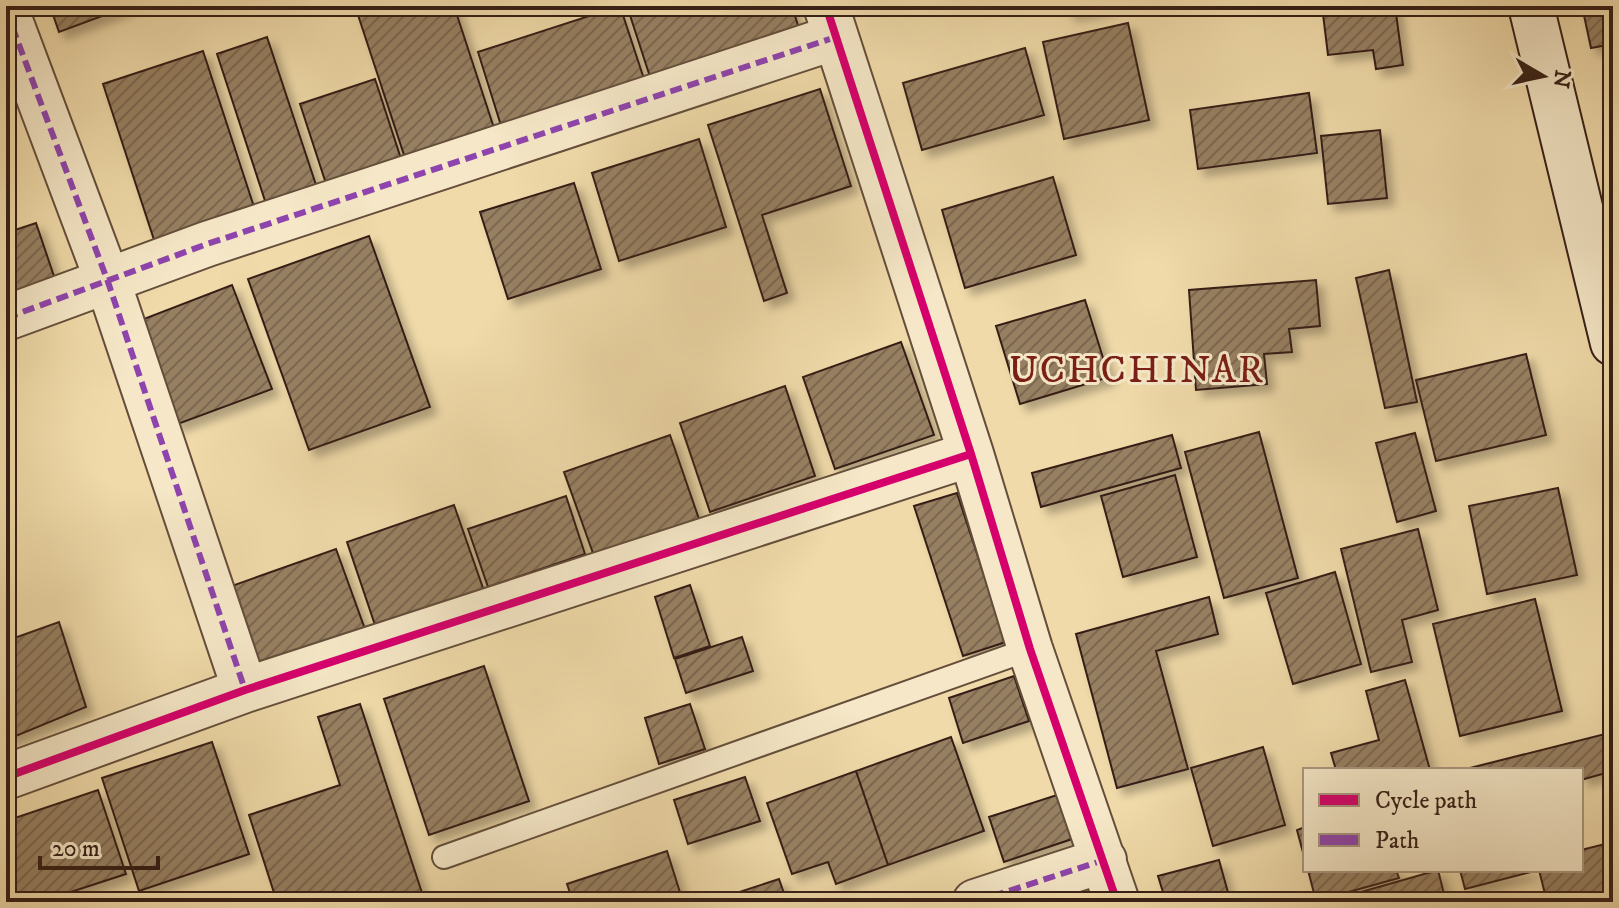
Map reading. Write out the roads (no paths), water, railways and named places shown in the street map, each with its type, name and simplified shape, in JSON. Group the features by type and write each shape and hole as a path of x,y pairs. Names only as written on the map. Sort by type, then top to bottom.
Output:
{"street":[{"path":"1531,6 1613,343"},
{"path":"6,10 108,282 245,690"},
{"path":"6,318 831,21 971,454 1030,649 1117,902"},
{"path":"6,777 245,690 971,454"},
{"path":"975,902 1104,860"}],"lane":[{"path":"444,857 1030,649"}],"district":[{"name":"UCHCHINAR","path":"1137,369"}]}
